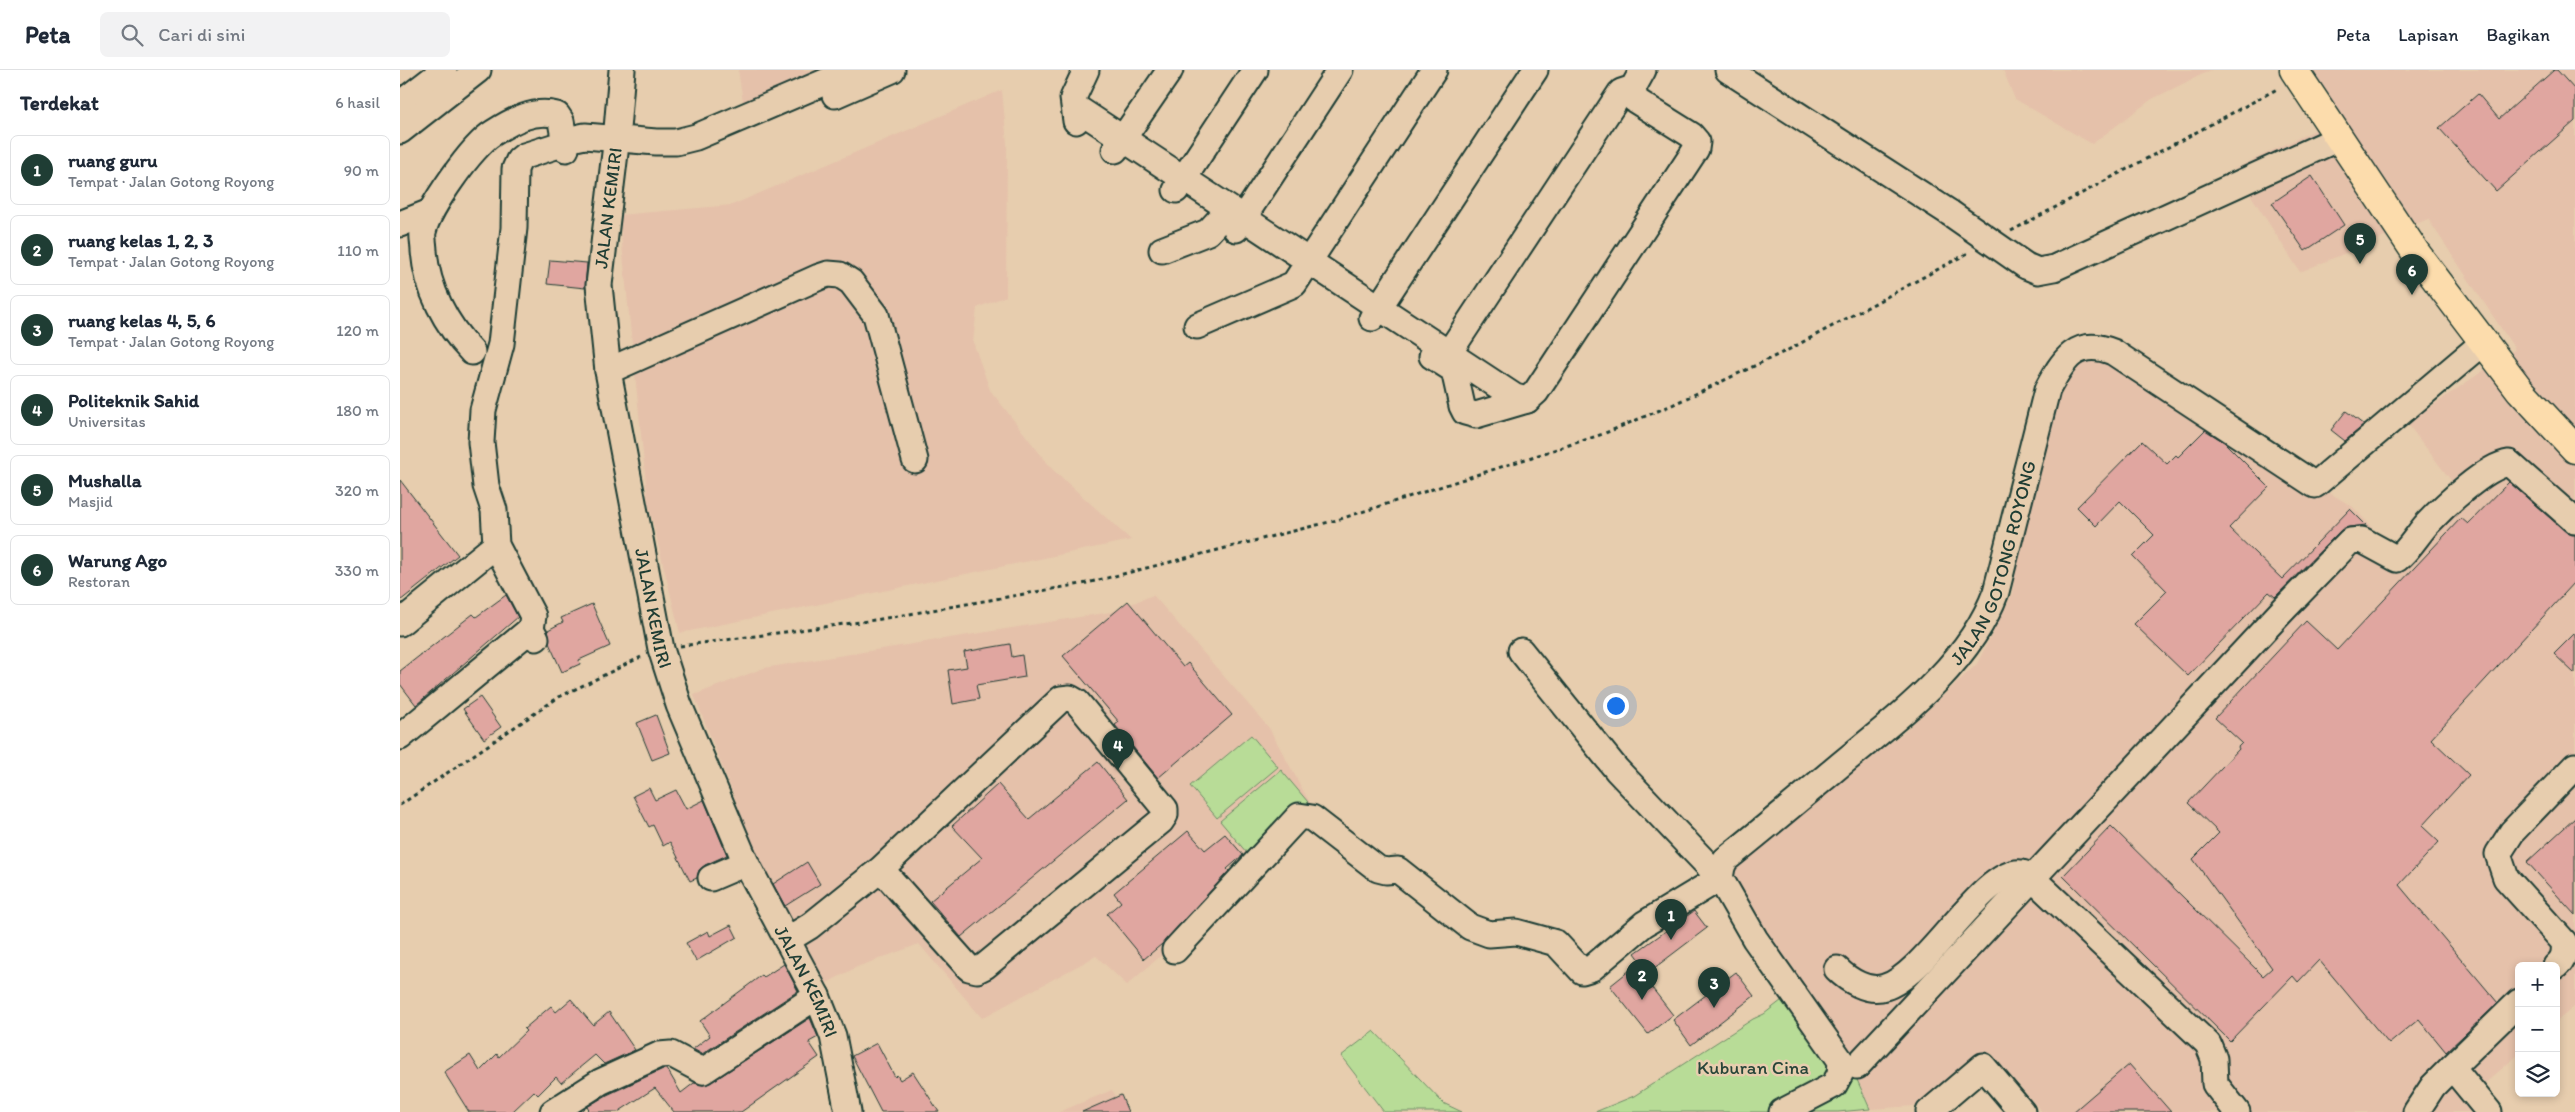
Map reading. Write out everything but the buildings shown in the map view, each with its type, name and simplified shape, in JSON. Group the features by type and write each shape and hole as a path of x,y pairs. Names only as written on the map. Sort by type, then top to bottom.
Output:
{"highway":[{"path":"2294,70 2416,253 2520,390 2575,449"},
{"path":"2314,70 2430,243 2532,379 2575,422"}],"street":[{"path":"400,104 444,70"},
{"path":"400,131 478,70"},
{"name":"JALAN KEMIRI","path":"622,70 616,146 599,285 608,372 661,649 679,705 746,863 817,996 832,1036 848,1112"},
{"path":"616,146 676,142 696,137 853,70"},
{"path":"400,737 534,633 533,616 496,545 494,510 485,479 481,418 500,344 514,228 515,169 524,156 585,136 616,146 674,155 704,148 779,120 892,70"},
{"path":"1086,70 1073,98 1075,107 1119,144 1233,221 1307,266 1452,361 1515,397 1527,400"},
{"path":"1119,144 1170,70"},
{"path":"1180,184 1255,70"},
{"path":"1162,250 1233,221 1340,70"},
{"path":"1197,326 1294,284 1434,70"},
{"path":"1375,312 1535,70"},
{"path":"1728,70 1950,213 2026,266 2038,270 2054,268 2339,138"},
{"path":"1637,86 1697,142 1696,149 1536,392 1527,400 1476,415 1465,412 1452,361 1621,92 1637,86"},
{"path":"472,352 455,335 441,308 426,271 423,233 430,212 457,172 491,134 528,115 544,112 557,115 564,144"},
{"path":"400,224 430,212"},
{"path":"608,372 818,277 828,274 840,275 852,282 876,315 915,460"},
{"name":"JALAN GOTONG ROYONG","path":"1720,878 1725,860 1874,738 1947,669 1976,634 1988,614 1996,592 2048,390 2060,366 2074,352 2089,346 2101,347 2114,352 2315,486 2484,342"},
{"path":"1858,1066 2032,878 2350,541 2362,540 2397,559 2428,524 2452,502 2483,476 2503,464 2509,463 2575,521"},
{"path":"400,623 496,545"},
{"path":"1521,651 1617,770 1720,878 1755,939 1841,1061 1840,1074 1834,1085 1782,1112"},
{"path":"787,940 810,926 881,869 1061,699 1070,698 1077,702 1165,808 1165,815 1160,822 985,966 977,970 969,968 881,869"},
{"path":"2560,963 2565,952 2564,942 2506,878 2498,854 2512,832 2575,766"},
{"path":"1176,950 1299,816 1312,818 1378,869 1398,870 1479,932 1489,934 1516,932 1556,943 1582,972 1592,968 1644,924 1720,878"},
{"path":"711,878 746,863"},
{"path":"1837,969 1848,980 1885,988 1904,975 1926,955 1965,912 2005,875 2022,873 2032,878 2208,1044 2214,1059 2215,1084 2237,1112"},
{"path":"553,1112 600,1082 659,1055 671,1054 703,1071 817,996"},
{"path":"2416,1112 2433,1086 2515,1006"},
{"path":"1928,1112 1982,1066 2022,1112"},
{"path":"2452,1067 2489,1112"}],"path":[{"path":"400,805 559,697 625,663 661,649"}],"shaded area":[{"path":"738,70 849,70 745,114"},
{"path":"2003,70 2211,70 2152,99 2092,144 2015,99"},
{"path":"2279,70 2575,70 2575,1006 2560,1019 2560,962 2515,962 2515,1057 2469,1097 2482,1112 2042,1112 1991,1053 1915,1106 1870,1109 1846,1055 1726,874 1903,733 1977,664 2012,594 2039,404 2076,341 2353,507 2369,524 2398,568 2438,528 2470,505 2407,423 2515,349 2428,219 2300,272 2234,169 2319,128"},
{"path":"1002,90 1007,144 1006,296 977,308 973,342 990,390 1052,469 1131,540 680,633 648,503 619,215 732,205"},
{"path":"1153,595 1269,728 1315,812 1214,910 1127,985 1096,956 982,1018 919,944 857,967 823,985 765,875 694,695 764,668 1111,612"},
{"path":"1112,1090 1126,1112 1059,1112"}],"green space":[{"path":"1251,735 1278,767 1217,818 1190,786"},
{"path":"1281,770 1308,802 1247,853 1220,821"},
{"name":"Kuburan Cina","path":"1795,990 1846,1055 1870,1109 1838,1112 1595,1112 1634,1096 1753,1019 1764,1014"},
{"path":"1374,1031 1443,1103 1462,1112 1384,1112 1341,1056"}],"place":[{"name":"Mushalla","path":"2360,264"},
{"name":"Warung Ago","path":"2412,295"},
{"name":"Politeknik Sahid","path":"1118,770"},
{"name":"ruang guru","path":"1671,940"},
{"name":"ruang kelas 1, 2, 3","path":"1642,1000"},
{"name":"ruang kelas 4, 5, 6","path":"1714,1008"}]}
